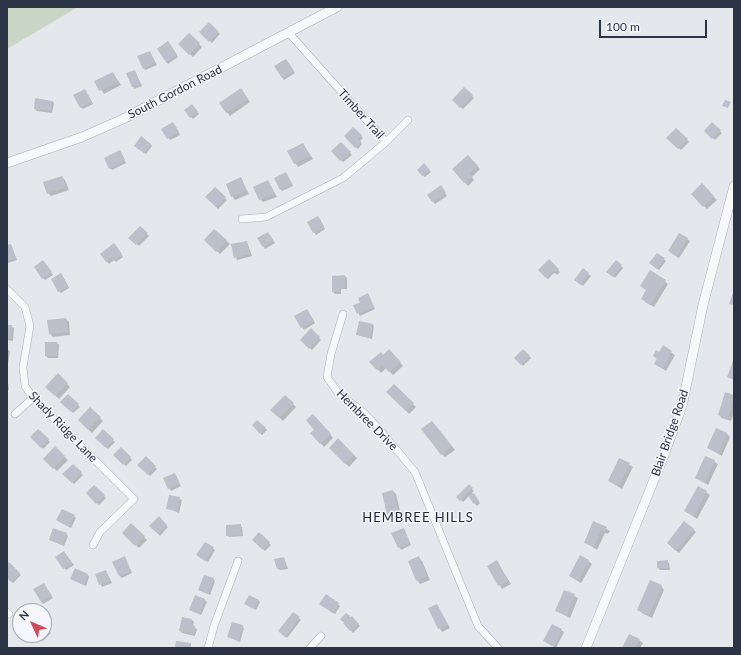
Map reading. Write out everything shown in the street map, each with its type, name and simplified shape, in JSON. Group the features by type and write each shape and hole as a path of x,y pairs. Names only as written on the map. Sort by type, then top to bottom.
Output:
{"street":[{"name":"South Gordon Road","path":"7,164 82,137 123,119 336,7"},
{"name":"Timber Trail","path":"242,219 266,217 343,178 386,142 288,33"},
{"path":"386,142 408,120"},
{"name":"Blair Bridge Road","path":"586,648 664,455 682,406 703,305 734,186"},
{"name":"Shady Ridge Lane","path":"7,289 19,300 29,317 29,337 22,377 25,386 33,398 134,499 100,532 93,546"},
{"name":"Hembree Drive","path":"343,314 331,354 327,378 338,393 364,413 380,430 415,472 478,626 488,639 498,648"},
{"path":"15,414 33,398"},
{"path":"208,648 214,626 238,561"},
{"path":"310,648 321,636"}],"green space":[{"path":"7,7 78,7 7,49"}],"building":[{"path":"209,22 219,32 209,42 199,32"},
{"path":"189,33 200,43 189,55 178,44"},
{"path":"168,41 177,55 166,62 157,49"},
{"path":"150,51 155,63 143,69 137,56"},
{"path":"286,59 294,71 282,78 274,66"},
{"path":"135,70 140,84 132,87 126,73"},
{"path":"113,72 118,82 99,91 94,81"},
{"path":"464,87 473,95 460,108 452,100"},
{"path":"241,88 248,99 226,113 219,103"},
{"path":"85,89 92,102 80,108 73,95"},
{"path":"35,98 52,101 51,111 34,109"},
{"path":"725,100 731,102 728,108 722,106"},
{"path":"192,104 198,112 190,118 184,110"},
{"path":"173,122 179,132 167,139 161,129"},
{"path":"712,122 721,130 712,139 704,131"},
{"path":"353,127 362,135 358,139 361,142 355,148 344,136"},
{"path":"676,128 688,139 678,149 666,138"},
{"path":"141,136 151,144 144,153 134,146"},
{"path":"341,142 351,152 340,161 331,151"},
{"path":"303,143 310,156 294,164 287,151"},
{"path":"120,150 125,160 109,169 104,158"},
{"path":"468,155 478,166 469,173 472,177 464,183 452,169"},
{"path":"424,163 430,170 422,176 417,170"},
{"path":"286,172 292,184 280,190 274,178"},
{"path":"62,176 66,187 47,194 43,182"},
{"path":"241,177 247,191 231,197 226,184"},
{"path":"268,180 275,194 259,200 253,187"},
{"path":"702,183 714,196 703,207 691,194"},
{"path":"441,185 446,193 432,202 427,195"},
{"path":"215,187 226,197 216,207 205,197"},
{"path":"318,216 324,227 313,233 307,222"},
{"path":"140,226 148,233 136,245 128,238"},
{"path":"214,229 227,240 216,252 204,240"},
{"path":"268,232 273,241 263,247 257,238"},
{"path":"679,233 688,238 677,256 668,251"},
{"path":"247,241 250,254 234,258 231,244"},
{"path":"114,243 122,254 113,261 111,258 106,262 100,254"},
{"path":"11,244 16,258 7,261 7,245"},
{"path":"657,253 665,258 657,269 649,263"},
{"path":"549,259 559,269 555,274 553,271 546,278 538,270"},
{"path":"43,260 52,272 42,279 34,267"},
{"path":"616,260 622,265 613,277 606,272"},
{"path":"583,268 589,273 581,285 574,280"},
{"path":"650,270 666,280 650,305 641,299 646,290 640,286"},
{"path":"61,273 68,286 58,292 51,279"},
{"path":"345,275 345,288 340,288 340,292 332,292 332,276"},
{"path":"734,290 734,305 729,304"},
{"path":"368,293 374,307 357,314 353,305 360,303 358,298"},
{"path":"307,309 314,321 301,328 294,316"},
{"path":"66,318 68,332 49,334 47,320"},
{"path":"359,321 373,324 370,337 356,335"},
{"path":"7,325 12,325 11,339 7,339"},
{"path":"311,328 320,337 309,349 300,340"},
{"path":"45,342 57,342 57,356 45,356"},
{"path":"663,345 672,351 663,369 654,364 657,358 653,356 656,350 659,352"},
{"path":"389,349 401,362 389,372 382,365 377,370 369,362 381,352 383,355"},
{"path":"523,349 530,356 521,365 514,358"},
{"path":"734,358 734,380 727,377"},
{"path":"58,373 68,383 55,396 45,387"},
{"path":"394,384 414,403 406,411 386,392"},
{"path":"725,392 734,395 728,418 718,415"},
{"path":"68,394 79,404 71,412 60,402"},
{"path":"285,395 294,403 279,418 270,410"},
{"path":"90,407 101,417 88,430 78,420"},
{"path":"313,414 331,434 320,444 310,433 314,430 306,420"},
{"path":"257,420 266,428 260,434 252,425"},
{"path":"432,421 452,446 441,455 421,429"},
{"path":"716,428 727,433 718,453 707,448"},
{"path":"38,429 49,439 41,448 30,437"},
{"path":"103,429 114,439 106,448 95,438"},
{"path":"338,438 354,455 345,464 329,448"},
{"path":"55,446 65,456 53,469 43,459"},
{"path":"121,447 131,457 123,465 113,455"},
{"path":"146,456 156,466 148,475 137,465"},
{"path":"705,456 715,460 705,483 695,478"},
{"path":"619,458 630,463 619,486 608,481"},
{"path":"73,464 82,472 72,483 62,474"},
{"path":"175,473 180,484 168,489 163,478"},
{"path":"469,484 473,488 460,501 456,497"},
{"path":"94,485 105,495 96,504 86,493"},
{"path":"698,486 707,491 694,516 684,511"},
{"path":"393,490 398,512 387,515 382,493"},
{"path":"474,493 479,501 474,504 468,496"},
{"path":"169,495 180,497 177,511 166,509"},
{"path":"62,509 75,515 69,527 56,520"},
{"path":"159,516 167,525 158,534 149,526"},
{"path":"593,521 607,527 605,531 601,530 594,547 584,543"},
{"path":"684,521 694,529 676,551 667,543"},
{"path":"131,523 145,536 135,546 122,533"},
{"path":"241,524 241,535 226,536 226,525"},
{"path":"53,528 67,533 62,545 49,540"},
{"path":"404,528 410,543 398,548 391,533"},
{"path":"259,532 270,542 263,550 252,540"},
{"path":"205,542 214,547 205,561 196,555"},
{"path":"64,551 72,563 63,569 55,557"},
{"path":"580,555 589,560 578,581 569,576"},
{"path":"125,556 131,571 119,576 112,562"},
{"path":"419,556 427,576 416,581 408,561"},
{"path":"284,557 286,567 277,569 274,559"},
{"path":"497,560 508,581 498,586 487,566"},
{"path":"668,560 668,568 657,568 657,561"},
{"path":"9,562 20,573 11,582 7,578 7,564"},
{"path":"75,568 88,574 84,585 70,579"},
{"path":"106,570 110,581 99,585 95,574"},
{"path":"204,575 214,578 208,594 198,590"},
{"path":"650,580 662,585 649,615 637,610"},
{"path":"44,583 52,596 41,602 33,589"},
{"path":"564,590 575,594 567,616 555,611"},
{"path":"326,594 339,603 333,613 319,604"},
{"path":"195,595 205,599 199,614 189,610"},
{"path":"249,595 259,600 254,609 244,604"},
{"path":"437,604 448,625 438,629 428,608"},
{"path":"293,612 300,617 285,637 278,631"},
{"path":"346,613 350,616 343,622 340,619"},
{"path":"352,616 359,624 350,631 343,623"},
{"path":"182,617 192,619 191,625 195,626 194,634 179,631"},
{"path":"232,622 243,625 238,640 227,637"},
{"path":"552,624 562,629 554,647 543,641"},
{"path":"629,634 640,639 635,648 622,648"},
{"path":"176,641 191,643 191,648 175,648"}],"district":[{"name":"HEMBREE HILLS","path":"418,518"}]}
